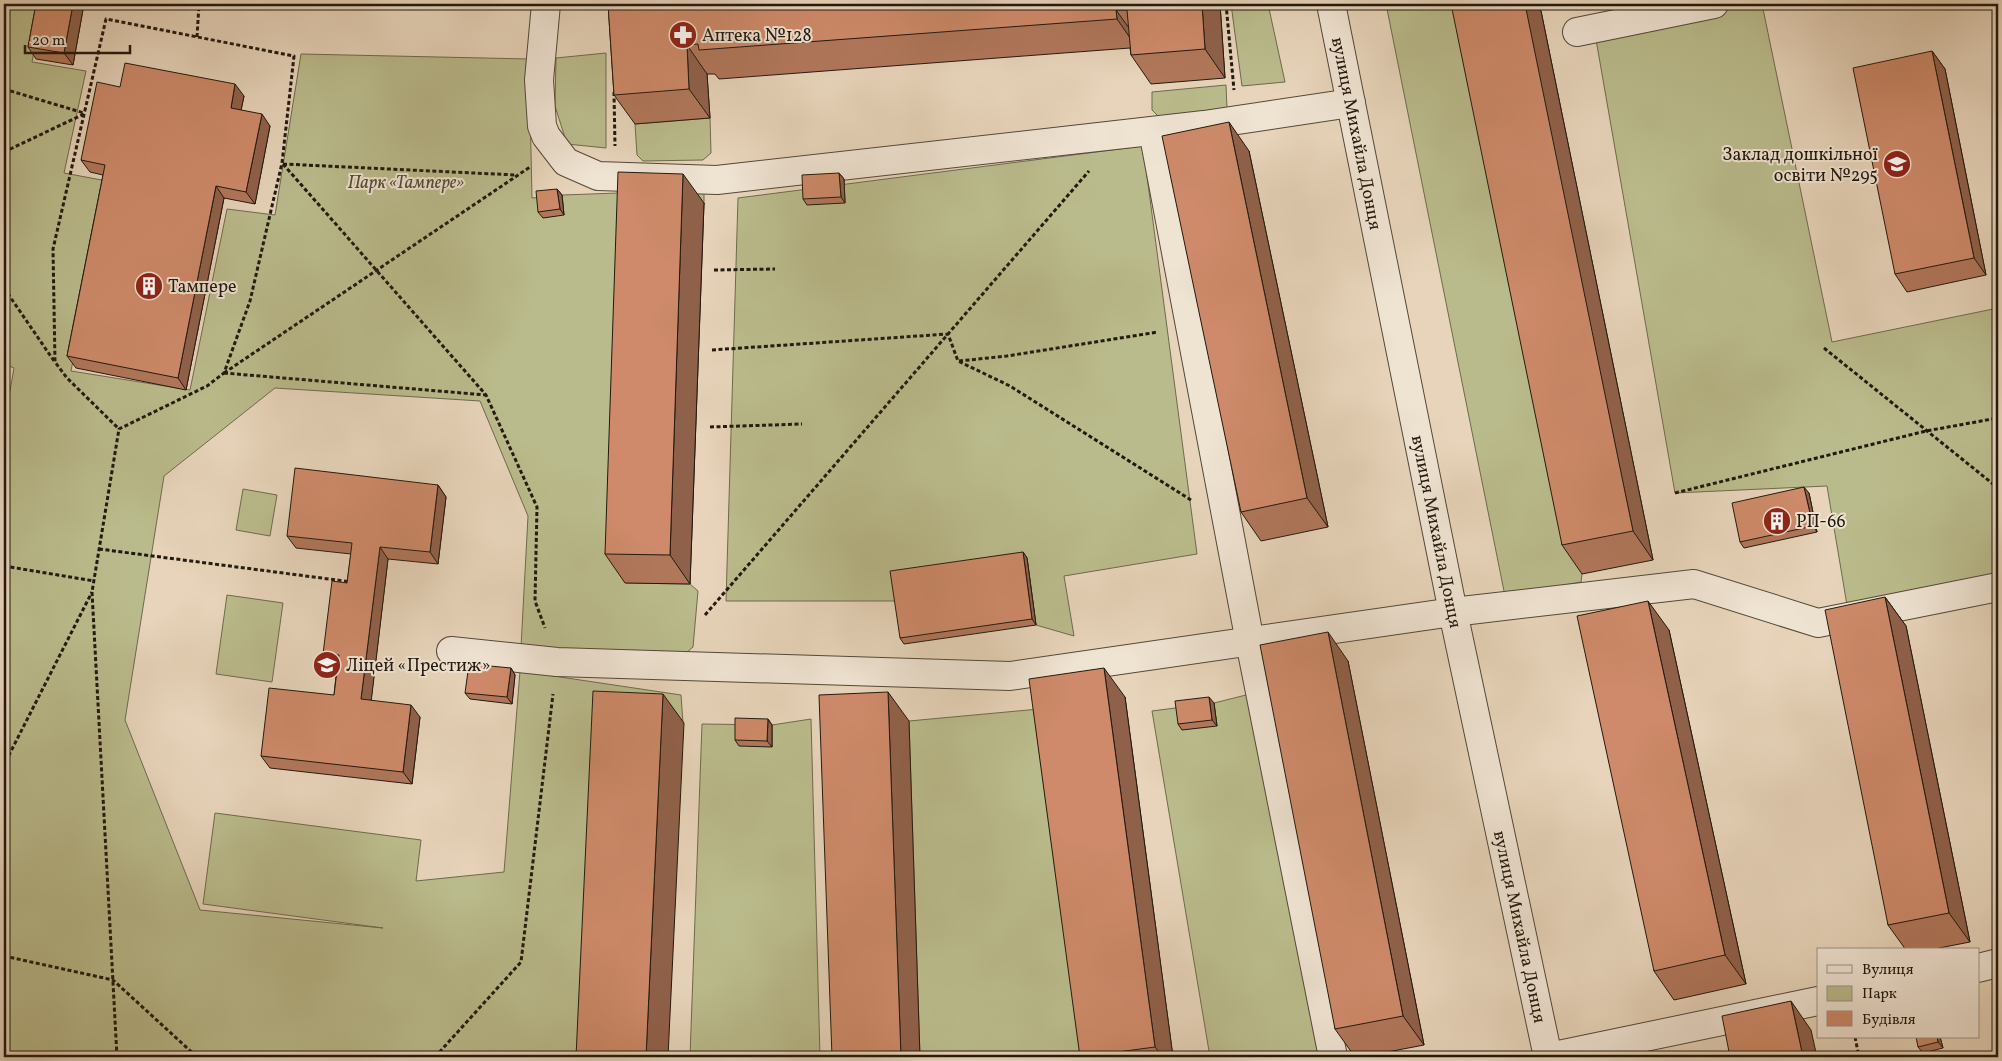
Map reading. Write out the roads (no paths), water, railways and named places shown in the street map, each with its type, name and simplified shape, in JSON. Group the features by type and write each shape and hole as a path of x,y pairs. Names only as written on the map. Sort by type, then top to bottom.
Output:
{"street":[{"path":"546,4 539,80 542,126 555,150 566,162 598,176 717,180 1153,131 1351,103"},
{"name":"вулиця Михайла Донця","path":"1331,4 1453,612 1548,1057"},
{"path":"1577,32 1714,4"},
{"path":"1153,131 1250,642 1333,1057"},
{"path":"451,651 557,662 1010,676 1453,612 1694,584 1818,622 1998,587"},
{"path":"1980,968 1998,963"},
{"path":"1548,1057 1817,1001"}],"place":[{"name":"Аптека №128","path":"683,35"},
{"name":"Заклад дошкільної освіти №295","path":"1897,164"},
{"name":"Тампере","path":"149,286"},
{"name":"РП-66","path":"1777,521"},
{"name":"Ліцей «Престиж»","path":"327,665"}],"park label":[{"name":"Парк «Тампере»","path":"406,182"}]}
